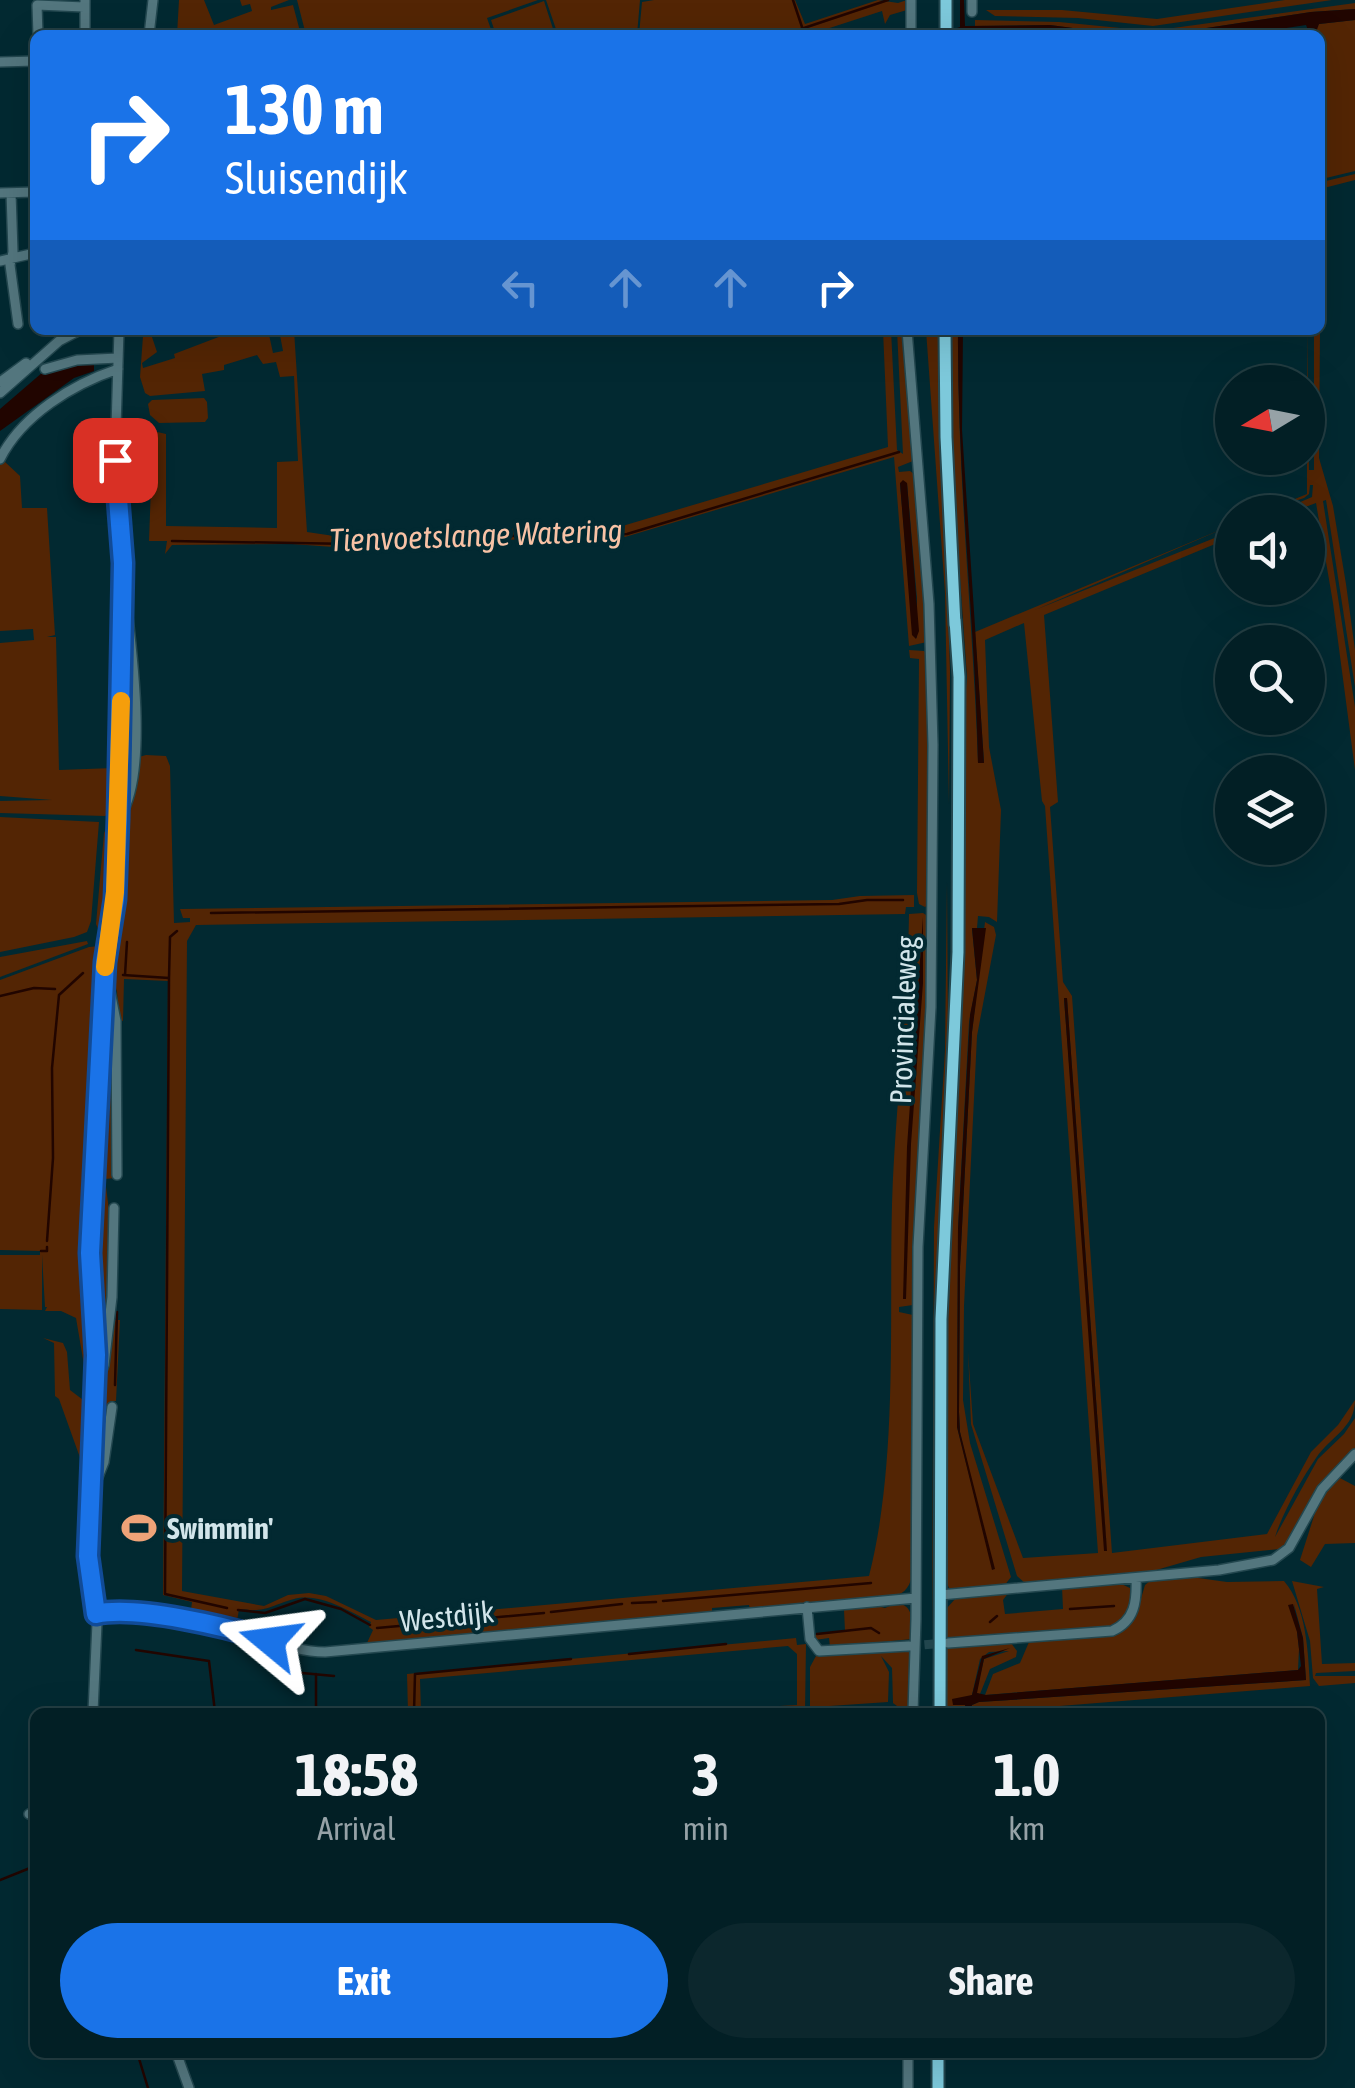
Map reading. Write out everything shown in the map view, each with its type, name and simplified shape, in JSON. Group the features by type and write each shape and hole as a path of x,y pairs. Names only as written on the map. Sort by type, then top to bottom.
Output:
{"main road":[{"path":"946,0 946,30"},
{"name":"Provincialeweg","path":"940,1708 941,1320 955,990 955,620 945,335"},
{"path":"938,2058 938,2088"}],"street":[{"path":"149,30 152,0"},
{"path":"910,0 911,30"},
{"path":"972,0 972,12"},
{"path":"38,30 37,2 84,3 84,30"},
{"path":"0,62 30,62"},
{"path":"6,193 18,324"},
{"path":"0,260 30,254"},
{"path":"0,382 72,335"},
{"path":"118,819 127,802 136,752 135,683 115,471 119,335"},
{"name":"Provincialeweg","path":"907,335 929,604 933,745 931,1007 918,1247 913,1708"},
{"path":"0,392 38,358"},
{"path":"45,369 70,361 104,358 118,363"},
{"path":"104,358 106,373"},
{"path":"0,459 12,440 46,408 118,363"},
{"path":"93,1708 96,1614 88,1564 96,1344 90,1253 104,968 115,899 123,582"},
{"path":"104,968 116,1013 117,1175"},
{"path":"95,1388 104,1365 112,1301 114,1208"},
{"path":"90,1494 100,1475 112,1407"},
{"path":"940,1595 1243,1567 1280,1556 1295,1538 1326,1483 1355,1454"},
{"path":"948,1643 1112,1631 1123,1626 1133,1612 1136,1578"},
{"name":"Westdijk","path":"96,1614 117,1612 193,1622 296,1650 325,1652 916,1598"},
{"path":"807,1607 810,1639 819,1651 909,1646"},
{"path":"178,2058 189,2088"},
{"path":"908,2058 908,2088"}],"shaded area":[{"path":"179,0 204,0 214,25 252,11 250,4 242,6 240,0 289,0 271,10 293,5 300,30 177,30"},
{"path":"297,0 538,0 487,18 491,30 305,30"},
{"path":"546,0 640,0 637,30 556,30"},
{"path":"795,0 805,24 878,0 907,0 907,10 890,15 885,24 882,11 823,30 639,30 642,2"},
{"path":"960,0 964,0 965,26 1050,25 1088,30 954,30 960,27"},
{"path":"1285,0 1332,0 1153,26 1078,18 995,16 986,10 1062,10 1157,19"},
{"path":"544,1 553,30 494,30 491,20"},
{"path":"1355,3 1355,9 1194,30 1158,30"},
{"path":"1355,9 1355,20 1319,24 1317,30 1308,30 1306,25 1274,30 1194,30"},
{"path":"975,20 1059,22 1141,30 975,26"},
{"path":"1355,20 1355,171 1326,181 1355,174 1355,180 1325,188 1325,30 1315,30 1319,24"},
{"path":"224,335 269,335 273,353 283,351 280,335 294,335 307,532 341,537 439,530 619,527 888,447 883,335 891,335 897,450 903,454 897,335 903,335 913,461 898,467 899,472 914,474 927,642 909,646 894,457 625,537 417,542 347,548 292,544 172,545 165,554 167,541 149,541 153,431 166,434 166,526 277,528 277,462 298,461 294,376 280,377 276,362 263,364 257,355 224,365 224,370 202,374 205,391 150,396 145,393 140,377 143,336 152,337 157,352 142,363 143,368 175,358 174,354","holes":["907,483 917,638 913,635 900,484"]},
{"path":"926,335 939,335 950,671 949,804 945,593"},
{"path":"949,335 958,335 978,763 984,762 975,632 1215,532 1035,610 1215,538 1215,544 1044,615 1058,802 1050,807 1063,982 1072,996 1112,1553 1267,1534 1311,1452 1338,1425 1355,1400 1351,1418 1310,1467 1275,1537 1318,1459 1355,1418 1355,1451 1323,1482 1286,1545 1279,1549 1201,1557 1146,1573 1026,1584 1017,1576 971,1424 968,1351 973,1424 1023,1558 1098,1553 1045,806 1024,623 985,640 989,747 1001,810 997,922 978,916 977,928 972,929 977,980 969,1022 958,1229 957,1427 993,1570 960,1432 959,1412 960,1266 972,1032 985,922 994,927 996,935 977,1036 963,1400 970,1443 1011,1577 1004,1586 958,1590 949,1588 945,1579 945,1369 962,735 967,677 951,449","holes":["1067,998 1107,1551 1064,999"]},
{"path":"958,335 963,335 962,430 984,763 978,763 960,438"},
{"path":"1314,335 1320,335 1320,365 1314,365"},
{"path":"94,363 94,371 74,378 0,431 0,409 43,372"},
{"path":"204,398 208,418 205,422 159,423 150,415 148,404 152,400"},
{"path":"4,461 20,476 22,508 47,508 55,635 47,637 56,637 59,770 114,768 115,810 105,816 0,813 0,801 52,800 0,796 0,643 34,640 33,629 0,631 0,464"},
{"path":"1307,475 1324,475 1346,584 1355,650 1355,687 1325,495 1312,495 1310,485 1309,494 1305,495"},
{"path":"900,483 907,483 919,631 916,639 912,635"},
{"path":"1325,514 1355,707 1355,770 1325,556"},
{"path":"909,650 928,655 925,907 919,904 917,893 919,659 910,658"},
{"path":"166,756 170,766 174,923 190,922 190,918 183,918 180,909 832,900 914,895 914,907 906,907 905,914 196,925 187,941 182,1591 264,1606 288,1595 309,1593 326,1596 376,1620 869,1576 888,1439 892,1204 909,914 923,913 929,917 913,1305 899,1307 899,1312 913,1315 912,1576 905,1591 889,1597 750,1609 749,1605 712,1608 712,1612 370,1645 367,1643 373,1630 369,1627 371,1622 324,1600 294,1599 262,1609 239,1609 236,1628 190,1618 192,1602 163,1595 168,981 124,979 123,1021 119,1020 117,992 108,963 125,815 139,757"},
{"path":"0,817 99,822 87,932 0,952"},
{"path":"110,821 114,823 111,903 106,928 100,933 96,924 104,833"},
{"path":"947,882 948,1034 937,1261 932,1638 934,1227 945,1050"},
{"path":"923,917 923,983 903,1299 907,1147"},
{"path":"972,928 986,928 972,1032 960,1266 959,1412 960,1432 995,1569 992,1570 957,1427 958,1229 970,1015 977,980"},
{"path":"87,941 88,944 0,977 0,957"},
{"path":"101,946 91,1371 85,1371 76,1318 61,1311 45,1311 42,1255 42,1310 0,1309 0,1255 40,1255 40,1251 0,1250 0,980"},
{"path":"107,982 113,1008 115,1178 105,1179 111,1226 110,1300 99,1375 94,1255"},
{"path":"1067,998 1107,1551 1104,1551"},
{"path":"113,1320 120,1320 116,1401 110,1401 109,1427 95,1484 99,1391"},
{"path":"43,1338 63,1343 70,1390 91,1406 88,1466 83,1466 55,1396 54,1343"},
{"path":"1338,1477 1355,1486 1355,1543 1325,1544 1311,1567 1300,1560 1320,1497"},
{"path":"1184,1576 1227,1582 1284,1581 1302,1617 1310,1686 1033,1708 971,1708 979,1702 1306,1680 1303,1638 1294,1604 1298,1670 985,1695 993,1674 1020,1663 1029,1642 1115,1635 1135,1619 1145,1585 1151,1580"},
{"path":"1292,1581 1324,1587 1317,1589 1322,1664 1355,1663 1355,1671 1315,1676 1355,1676 1355,1683 1319,1686 1313,1678 1310,1641"},
{"path":"1117,1582 1130,1588 1130,1607 1109,1628 945,1639 946,1609 956,1598 1009,1592 1003,1600 1005,1614 1063,1609 1062,1587"},
{"path":"897,1603 910,1612 912,1639 830,1647 829,1638 815,1640 814,1635 845,1631 844,1610 873,1605 885,1608"},
{"path":"1293,1604 1303,1638 1306,1680 979,1702 971,1708 953,1705 952,1699 972,1695 982,1656 1010,1648 984,1659 977,1693 1298,1670 1301,1666 1297,1632 1288,1605"},
{"path":"796,1638 797,1645 806,1644 805,1708 747,1708 797,1705 797,1654 788,1646 420,1679 421,1708 408,1708 407,1674"},
{"path":"1011,1643 1017,1651 1016,1657 990,1669 980,1694 976,1693 984,1659 1009,1651 989,1652 980,1659 972,1695 953,1705 966,1708 945,1708 945,1647"},
{"path":"909,1649 909,1708 893,1708 897,1706 893,1703 892,1668 881,1656 889,1672 888,1702 810,1708 810,1667 816,1656"}],"waterway":[{"path":"793,0 802,27"},
{"path":"798,30 888,0"},
{"name":"Tienvoetslange Watering","path":"172,541 352,544 449,537 627,534 899,452"},
{"path":"211,913 903,900"},
{"path":"123,975 169,978 170,937 177,931"},
{"path":"125,975 127,942"},
{"path":"47,1241 53,1158 52,1068 59,995 83,973"},
{"path":"169,978 165,1594 227,1608"},
{"path":"0,996 34,988 55,989"},
{"path":"41,1251 47,1251 47,1247"},
{"path":"115,1385 117,1312"},
{"path":"663,1601 871,1583"},
{"path":"238,1610 265,1613 305,1599 341,1609 370,1625"},
{"path":"632,1603 656,1602"},
{"path":"551,1612 622,1604"},
{"path":"1070,1609 1114,1606"},
{"path":"377,1628 544,1613"},
{"path":"990,1622 997,1616"},
{"path":"817,1634 871,1628 879,1633"},
{"path":"629,1654 726,1644"},
{"path":"136,1650 209,1661 215,1708"},
{"path":"414,1708 415,1674 571,1659"},
{"path":"302,1673 334,1676"},
{"path":"316,1674 316,1708"},
{"path":"0,1880 30,1868"},
{"path":"139,2058 148,2088"}],"tunnel":[{"path":"911,1646 945,1643"}],"slow traffic":[{"path":"105,967 115,892 121,701"}],"place":[{"name":"Swimmin'","path":"139,1528"}],"route":[{"path":"115,460 123,563 120,747 115,892 105,962 90,1243 96,1355 90,1576 96,1614 117,1612 186,1620 270,1641"}]}
